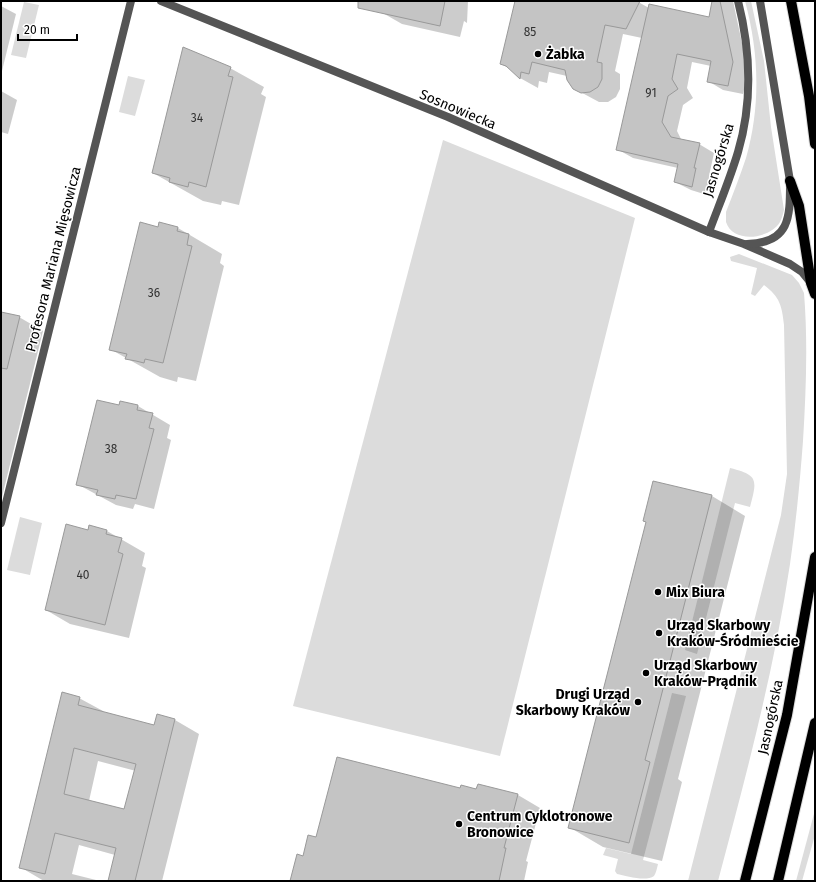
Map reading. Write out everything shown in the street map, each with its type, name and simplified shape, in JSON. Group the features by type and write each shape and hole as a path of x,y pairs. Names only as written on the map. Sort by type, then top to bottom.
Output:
{"main road":[{"path":"790,1 809,96 815,144"},
{"path":"790,181 799,206 815,294"},
{"name":"Jasnogórska","path":"745,881 787,715 815,557"},
{"path":"778,881 815,723"}],"street":[{"name":"Profesora Mariana Mięsowicza","path":"1,523 131,1"},
{"name":"Sosnowiecka","path":"161,1 448,118 709,232 744,244 790,264 802,272 812,283"},
{"name":"Jasnogórska","path":"709,232 738,152 744,129 749,84 749,64 738,1"},
{"path":"760,1 790,181"},
{"name":"Sosnowiecka","path":"744,244 760,244 772,239 783,229 790,209 790,181"}],"shaded area":[{"path":"745,1 751,1 764,61 771,127 784,210 780,222 775,228 752,237 736,234 730,229 726,222 726,212 746,158 751,138 756,99 753,40"},
{"path":"24,2 39,5 26,58 11,55"},
{"path":"128,76 145,80 135,116 119,112"},
{"path":"443,140 635,218 500,756 293,706"},
{"path":"739,254 792,275 799,283 804,293 806,367 802,456 792,549 776,644 749,763 718,881 688,881 781,515 787,474 784,325 781,307 774,294 764,285 755,296 751,294 757,268 731,261 730,257"},
{"path":"730,468 751,476 754,480 754,490 750,507 735,503 697,654 685,650"},
{"path":"20,517 42,523 30,575 7,570"},
{"path":"672,693 686,696 643,860 658,864 654,876 650,878 636,878 617,874 615,871 618,859 603,855 606,848 631,854"},
{"path":"815,810 815,835 802,881 796,881"}],"building":[{"path":"358,1 445,1 440,26 358,8"},
{"path":"515,1 640,1 626,29 605,25 597,62 602,63 602,79 598,87 590,92 581,93 573,89 567,80 565,70 532,62 529,74 521,72 520,79 506,66 500,64"},
{"path":"712,1 720,1 733,62 728,86 707,82 711,61 677,54 672,79 678,89 668,96 662,122 671,137 700,143 694,168 696,168 692,187 674,182 678,164 616,150 649,4 709,17"},
{"path":"183,47 231,67 228,76 233,77 206,187 189,182 188,187 169,182 170,178 152,173"},
{"path":"140,222 158,227 159,222 178,227 177,231 189,234 187,245 192,246 163,363 145,359 144,363 125,359 127,354 109,350"},
{"path":"1,312 20,316 7,369 1,368"},
{"path":"97,400 119,405 120,401 138,405 137,410 153,413 149,428 154,429 136,499 116,495 115,499 96,495 98,490 76,485"},
{"name":"Mix Biura","path":"653,481 712,495 645,760 650,762 629,843 568,828 646,522 643,521"},
{"path":"66,524 88,530 89,525 107,530 106,534 122,538 118,552 123,554 105,625 45,610"},
{"path":"62,692 80,697 78,705 154,725 157,714 175,719 135,881 108,881 116,848 55,833 45,874 19,868","holes":["74,748 136,764 124,809 64,794"]},
{"path":"337,757 460,788 461,785 476,789 478,784 518,794 504,848 506,848 499,881 290,881 297,854 303,856 308,835 316,837"}],"place":[{"name":"Żabka","path":"538,54"},
{"name":"Mix Biura","path":"658,592"},
{"name":"Urząd Skarbowy Kraków-Śródmieście","path":"659,633"},
{"name":"Urząd Skarbowy Kraków-Prądnik","path":"646,673"},
{"name":"Drugi Urząd Skarbowy Kraków","path":"638,702"},
{"name":"Centrum Cyklotronowe Bronowice","path":"459,824"}]}
